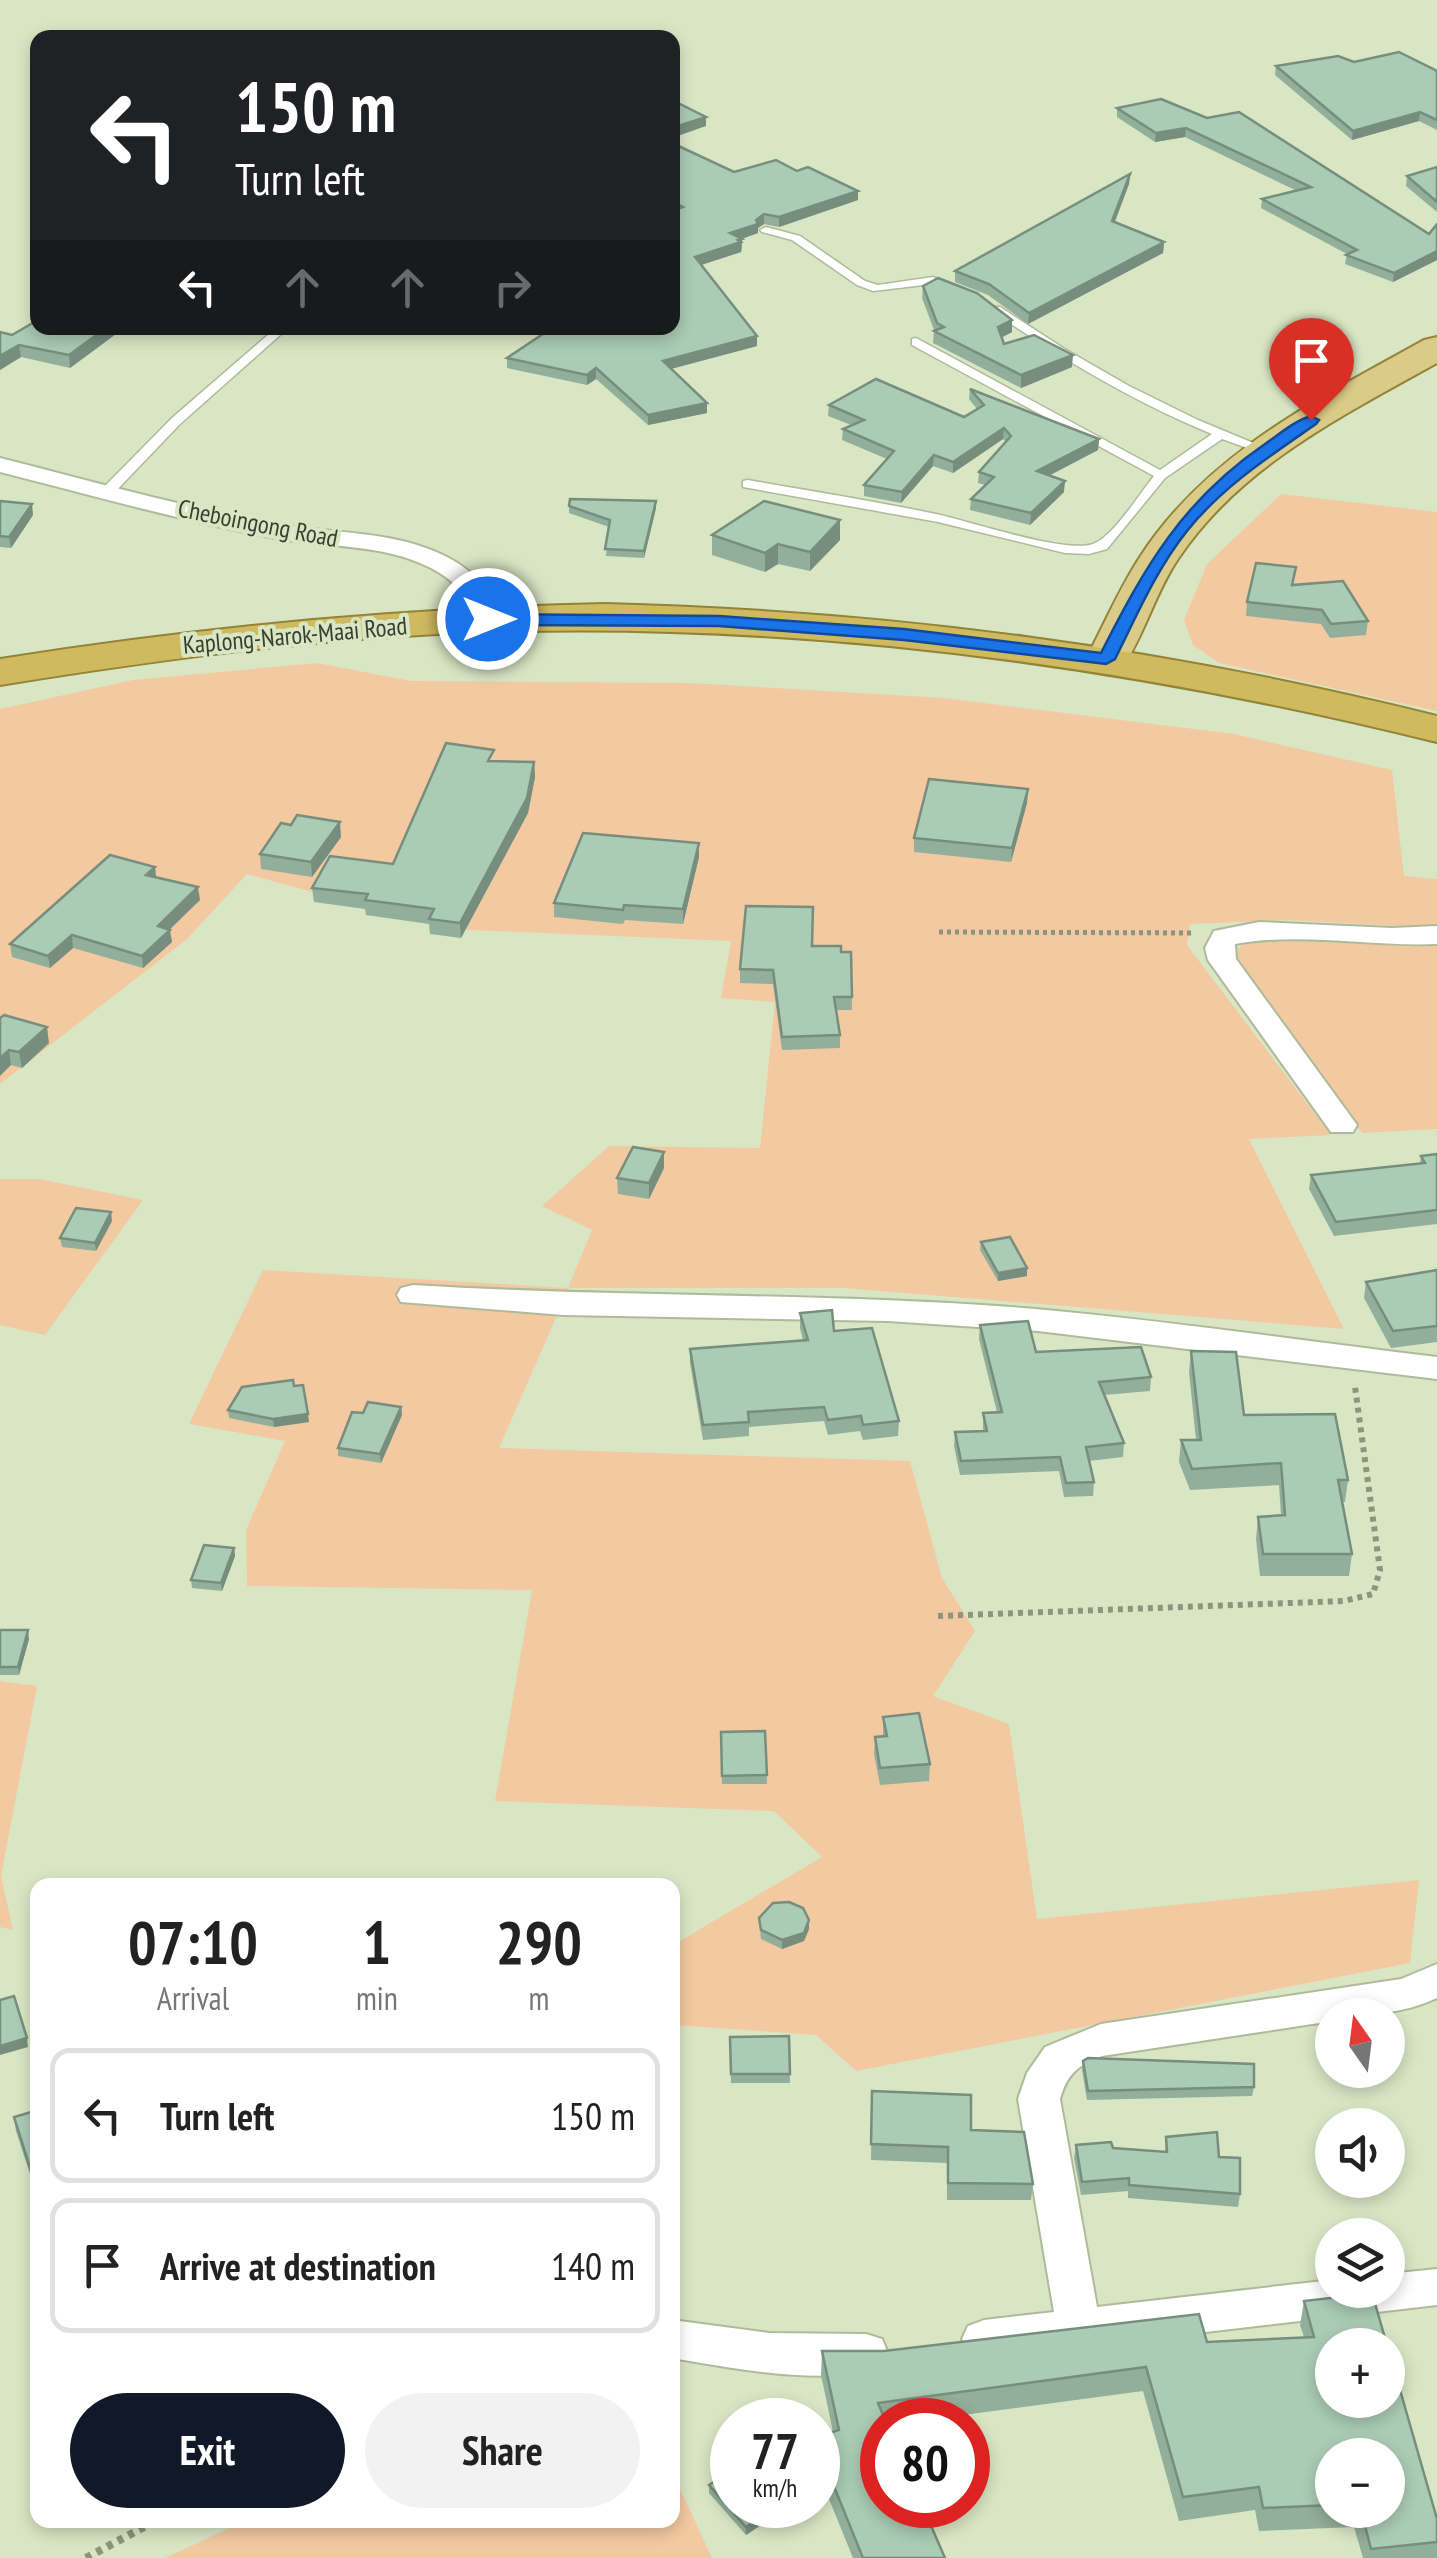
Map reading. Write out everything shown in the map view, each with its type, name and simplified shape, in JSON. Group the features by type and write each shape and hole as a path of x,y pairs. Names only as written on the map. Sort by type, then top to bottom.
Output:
{"highway":[{"name":"Kaplong-Narok-Maai Road","path":"0,672 208,642 488,619 719,621 904,635 1106,659 1437,728"}],"main road":[{"path":"1106,659 1150,574 1182,526 1216,488 1264,450 1437,348"}],"street":[{"name":"Cheboingong Road","path":"0,465 240,524 398,547 426,556 472,584 484,600 488,619"},
{"path":"1342,1126 1222,960 1218,948 1224,937 1259,931 1392,937 1437,935"},
{"path":"413,1295 563,1306 888,1311 1020,1319 1437,1368"},
{"path":"1078,2328 1038,2099 1045,2070 1064,2052 1101,2040 1408,1994 1437,1980"},
{"path":"680,2340 738,2351 812,2356 921,2347 1437,2287"}],"lane":[{"path":"766,230 796,238 877,290 934,280 966,293"},
{"path":"982,300 1032,337 1219,435 1264,450"},
{"path":"107,492 176,421 274,335"},
{"path":"916,342 1162,475"},
{"path":"748,484 938,518 1065,549 1089,550 1114,536 1162,475 1219,435"}],"path":[{"path":"940,932 1171,930 1224,937"},
{"path":"938,1616 1344,1602 1373,1594 1380,1570 1351,1356"},
{"path":"86,2558 141,2528"}],"shaded area":[{"path":"1281,494 1437,512 1437,711 1219,663 1193,645 1184,620 1207,564"},
{"path":"317,663 411,681 691,683 944,698 1234,734 1392,770 1404,876 1437,879 1437,924 1416,927 1291,920 1190,924 1187,945 1331,1135 1249,1139 1344,1329 844,1288 569,1288 499,1448 910,1461 942,1578 975,1631 933,1696 1009,1724 1037,1919 1419,1880 1410,1963 856,2071 816,2035 680,2025 680,1941 822,1857 774,1811 495,1801 532,1590 247,1586 246,1530 285,1441 189,1424 263,1270 568,1288 592,1230 542,1206 609,1146 760,1148 775,1002 721,998 731,941 448,929 247,874 187,939 0,1084 0,709 133,680"},
{"path":"1262,940 1437,943 1437,1129 1362,1133 1235,955 1241,945"},
{"path":"0,1179 39,1179 143,1200 45,1335 0,1325"},
{"path":"0,1681 37,1686 1,1876 13,1930 0,1927"},
{"path":"680,2489 712,2558 165,2558 230,2528 680,2528"}],"building":[{"path":"1399,52 1437,71 1437,120 1420,112 1353,131 1276,66 1338,56 1354,62"},
{"path":"1161,99 1207,118 1239,112 1429,234 1437,224 1437,251 1394,273 1346,255 1357,250 1262,199 1311,187 1186,128 1156,133 1117,108"},
{"path":"680,104 706,117 680,125"},
{"path":"680,147 734,172 776,160 797,171 808,167 858,191 779,217 764,214 756,220 758,224 730,233 741,242 695,257 757,336 663,361 707,403 648,415 596,368 587,375 507,358 542,335 680,335"},
{"path":"1437,167 1437,202 1407,176"},
{"path":"1130,174 1112,221 1164,242 1029,313 989,284 955,271"},
{"path":"938,278 977,293 1012,320 998,327 1004,344 1034,335 1073,355 1021,375 934,331 944,327 937,323 923,286"},
{"path":"30,325 30,335 96,335 69,355 19,345 0,356 0,332 12,335"},
{"path":"876,379 964,417 984,405 970,389 1099,439 1037,471 1065,481 1031,513 971,499 994,477 979,472 1011,436 1004,428 953,462 934,455 902,492 864,485 894,451 843,429 864,420 829,405"},
{"path":"570,499 656,501 644,551 605,549 610,520 569,506"},
{"path":"0,501 32,504 9,537 0,536"},
{"path":"764,501 840,520 810,552 778,544 765,553 712,535"},
{"path":"1256,563 1296,567 1292,585 1343,581 1368,621 1331,624 1322,610 1247,602"},
{"path":"446,743 494,750 488,761 534,762 527,798 460,923 429,919 434,909 365,900 368,894 312,888 330,856 393,864"},
{"path":"929,779 1028,789 1012,848 914,838"},
{"path":"297,815 340,822 311,862 260,854 281,823 291,825"},
{"path":"583,833 699,843 683,909 624,905 623,910 554,903"},
{"path":"110,855 155,867 146,875 198,887 158,926 170,930 142,956 72,935 48,956 10,944"},
{"path":"746,906 813,907 812,946 841,946 841,952 851,952 852,997 834,997 840,1035 782,1037 773,970 740,969"},
{"path":"4,1015 47,1027 19,1052 9,1050 0,1058 0,1018"},
{"path":"633,1147 664,1152 649,1183 617,1178"},
{"path":"1437,1154 1437,1210 1336,1222 1311,1175 1425,1163 1421,1156"},
{"path":"76,1208 111,1212 95,1243 60,1238"},
{"path":"1010,1237 1027,1268 998,1273 981,1242"},
{"path":"1437,1270 1437,1326 1393,1331 1366,1282"},
{"path":"832,1310 834,1331 872,1328 899,1421 863,1425 861,1416 828,1420 824,1407 748,1412 749,1422 703,1425 690,1349 808,1340 800,1313"},
{"path":"1028,1321 1036,1352 1141,1347 1151,1377 1099,1382 1124,1443 1086,1447 1094,1482 1066,1483 1060,1457 961,1461 955,1432 987,1431 983,1413 1002,1412 980,1325"},
{"path":"1191,1351 1236,1352 1244,1415 1335,1414 1348,1480 1338,1480 1352,1554 1263,1554 1258,1517 1285,1515 1281,1463 1192,1469 1181,1440 1201,1440"},
{"path":"293,1380 294,1386 303,1385 308,1414 273,1419 228,1410 242,1387"},
{"path":"368,1402 401,1407 380,1454 338,1448 352,1412 363,1413"},
{"path":"204,1545 234,1548 221,1583 191,1580"},
{"path":"0,1630 28,1630 18,1667 0,1667"},
{"path":"919,1713 930,1764 880,1768 875,1737 887,1736 883,1717"},
{"path":"765,1731 767,1775 722,1776 721,1732"},
{"path":"789,1902 803,1908 809,1920 804,1933 782,1940 761,1930 759,1918 773,1903"},
{"path":"14,1996 27,2038 0,2046 0,2000"},
{"path":"789,2036 790,2074 731,2074 730,2037"},
{"path":"1088,2058 1254,2064 1254,2087 1088,2091 1083,2061"},
{"path":"872,2091 971,2095 971,2130 1024,2132 1033,2184 948,2183 948,2147 871,2144"},
{"path":"30,2112 30,2168 14,2117"},
{"path":"1217,2132 1219,2157 1240,2158 1240,2194 1129,2185 1129,2178 1082,2182 1076,2145 1111,2142 1113,2148 1167,2152 1166,2137"},
{"path":"1315,2300 1315,2308 1376,2308 1382,2328 1315,2328 1315,2418 1405,2418 1405,2407 1437,2519 1437,2542 1371,2549 1366,2528 1405,2528 1405,2438 1315,2438 1315,2506 1263,2508 1259,2487 1183,2497 1146,2367 915,2398 860,2398 860,2528 932,2528 945,2558 863,2558 840,2501 840,2398 832,2398 822,2351 884,2351 1199,2314 1207,2342 1314,2337 1304,2301"}],"route":[{"path":"488,619 719,621 904,635 1106,659 1160,555 1182,526 1216,488 1311,420"}]}
